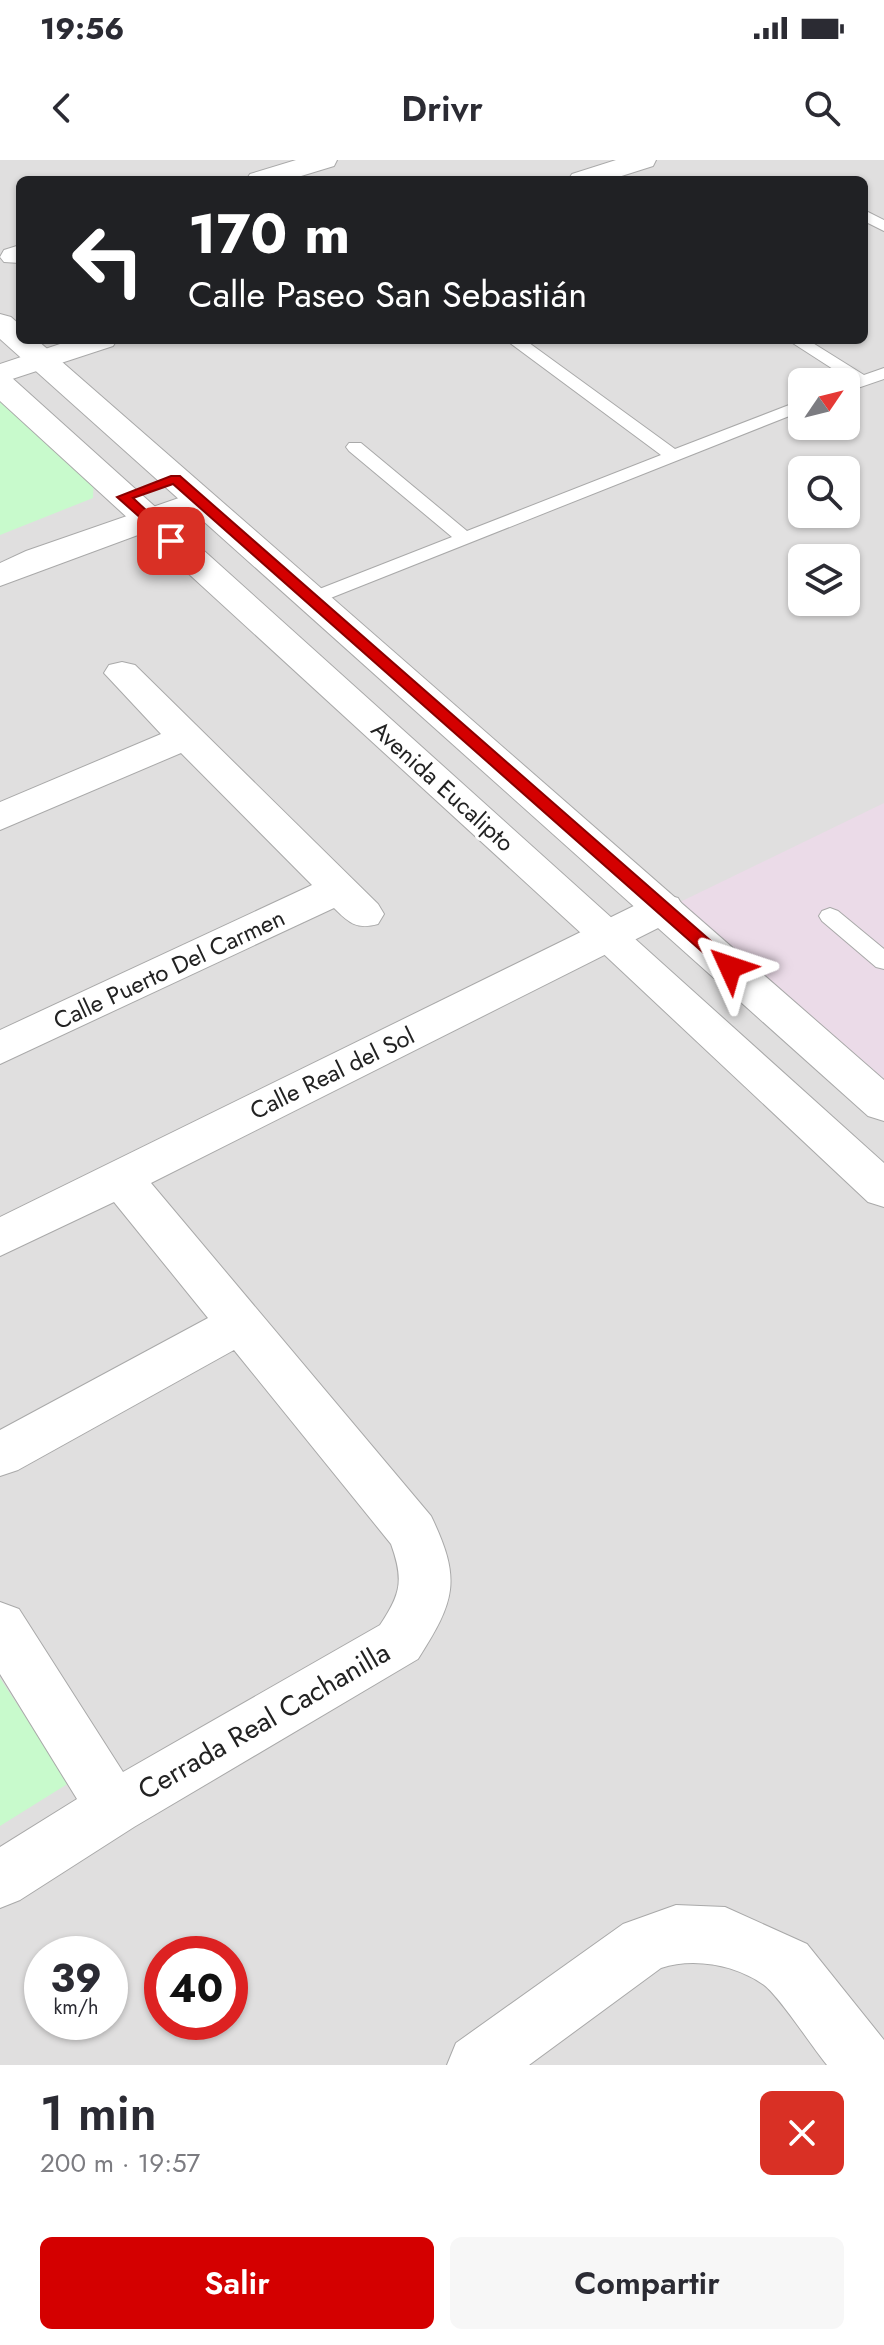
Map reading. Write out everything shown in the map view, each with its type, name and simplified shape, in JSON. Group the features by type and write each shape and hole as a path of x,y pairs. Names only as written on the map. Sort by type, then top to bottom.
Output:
{"street":[{"path":"273,176 324,160"},
{"path":"594,176 643,160"},
{"path":"0,323 16,336"},
{"path":"25,344 884,1105"},
{"path":"0,374 90,344"},
{"name":"Avenida Eucalipto","path":"0,384 608,935 884,1190"},
{"path":"0,545 136,509 187,490"},
{"path":"0,576 136,509"},
{"path":"0,817 186,737 122,673"},
{"name":"Calle Puerto Del Carmen","path":"0,1048 351,902 186,737"},
{"name":"Calle Real del Sol","path":"0,1238 664,908"},
{"name":"Cerrada Real Cachanilla","path":"0,1880 114,1808 399,1642 425,1603 426,1563 413,1532 121,1178"},
{"path":"0,1455 239,1324"},
{"path":"0,1626 114,1808"},
{"path":"478,2065 644,1945 676,1934 725,1936 786,1965 865,2065"}],"lane":[{"path":"520,344 674,456"},
{"path":"803,344 863,381"},
{"path":"860,382 884,373"},
{"path":"311,599 788,411"},
{"path":"355,447 465,538"},
{"path":"830,916 884,961"}],"shaded area":[{"path":"0,160 884,160 884,2065 0,2065"},
{"path":"884,803 884,1079 680,902"}],"green space":[{"path":"0,394 94,475 93,498 0,535"},
{"path":"0,1678 69,1783 0,1826"}],"route":[{"path":"171,541 124,497 175,479 730,967"}]}
